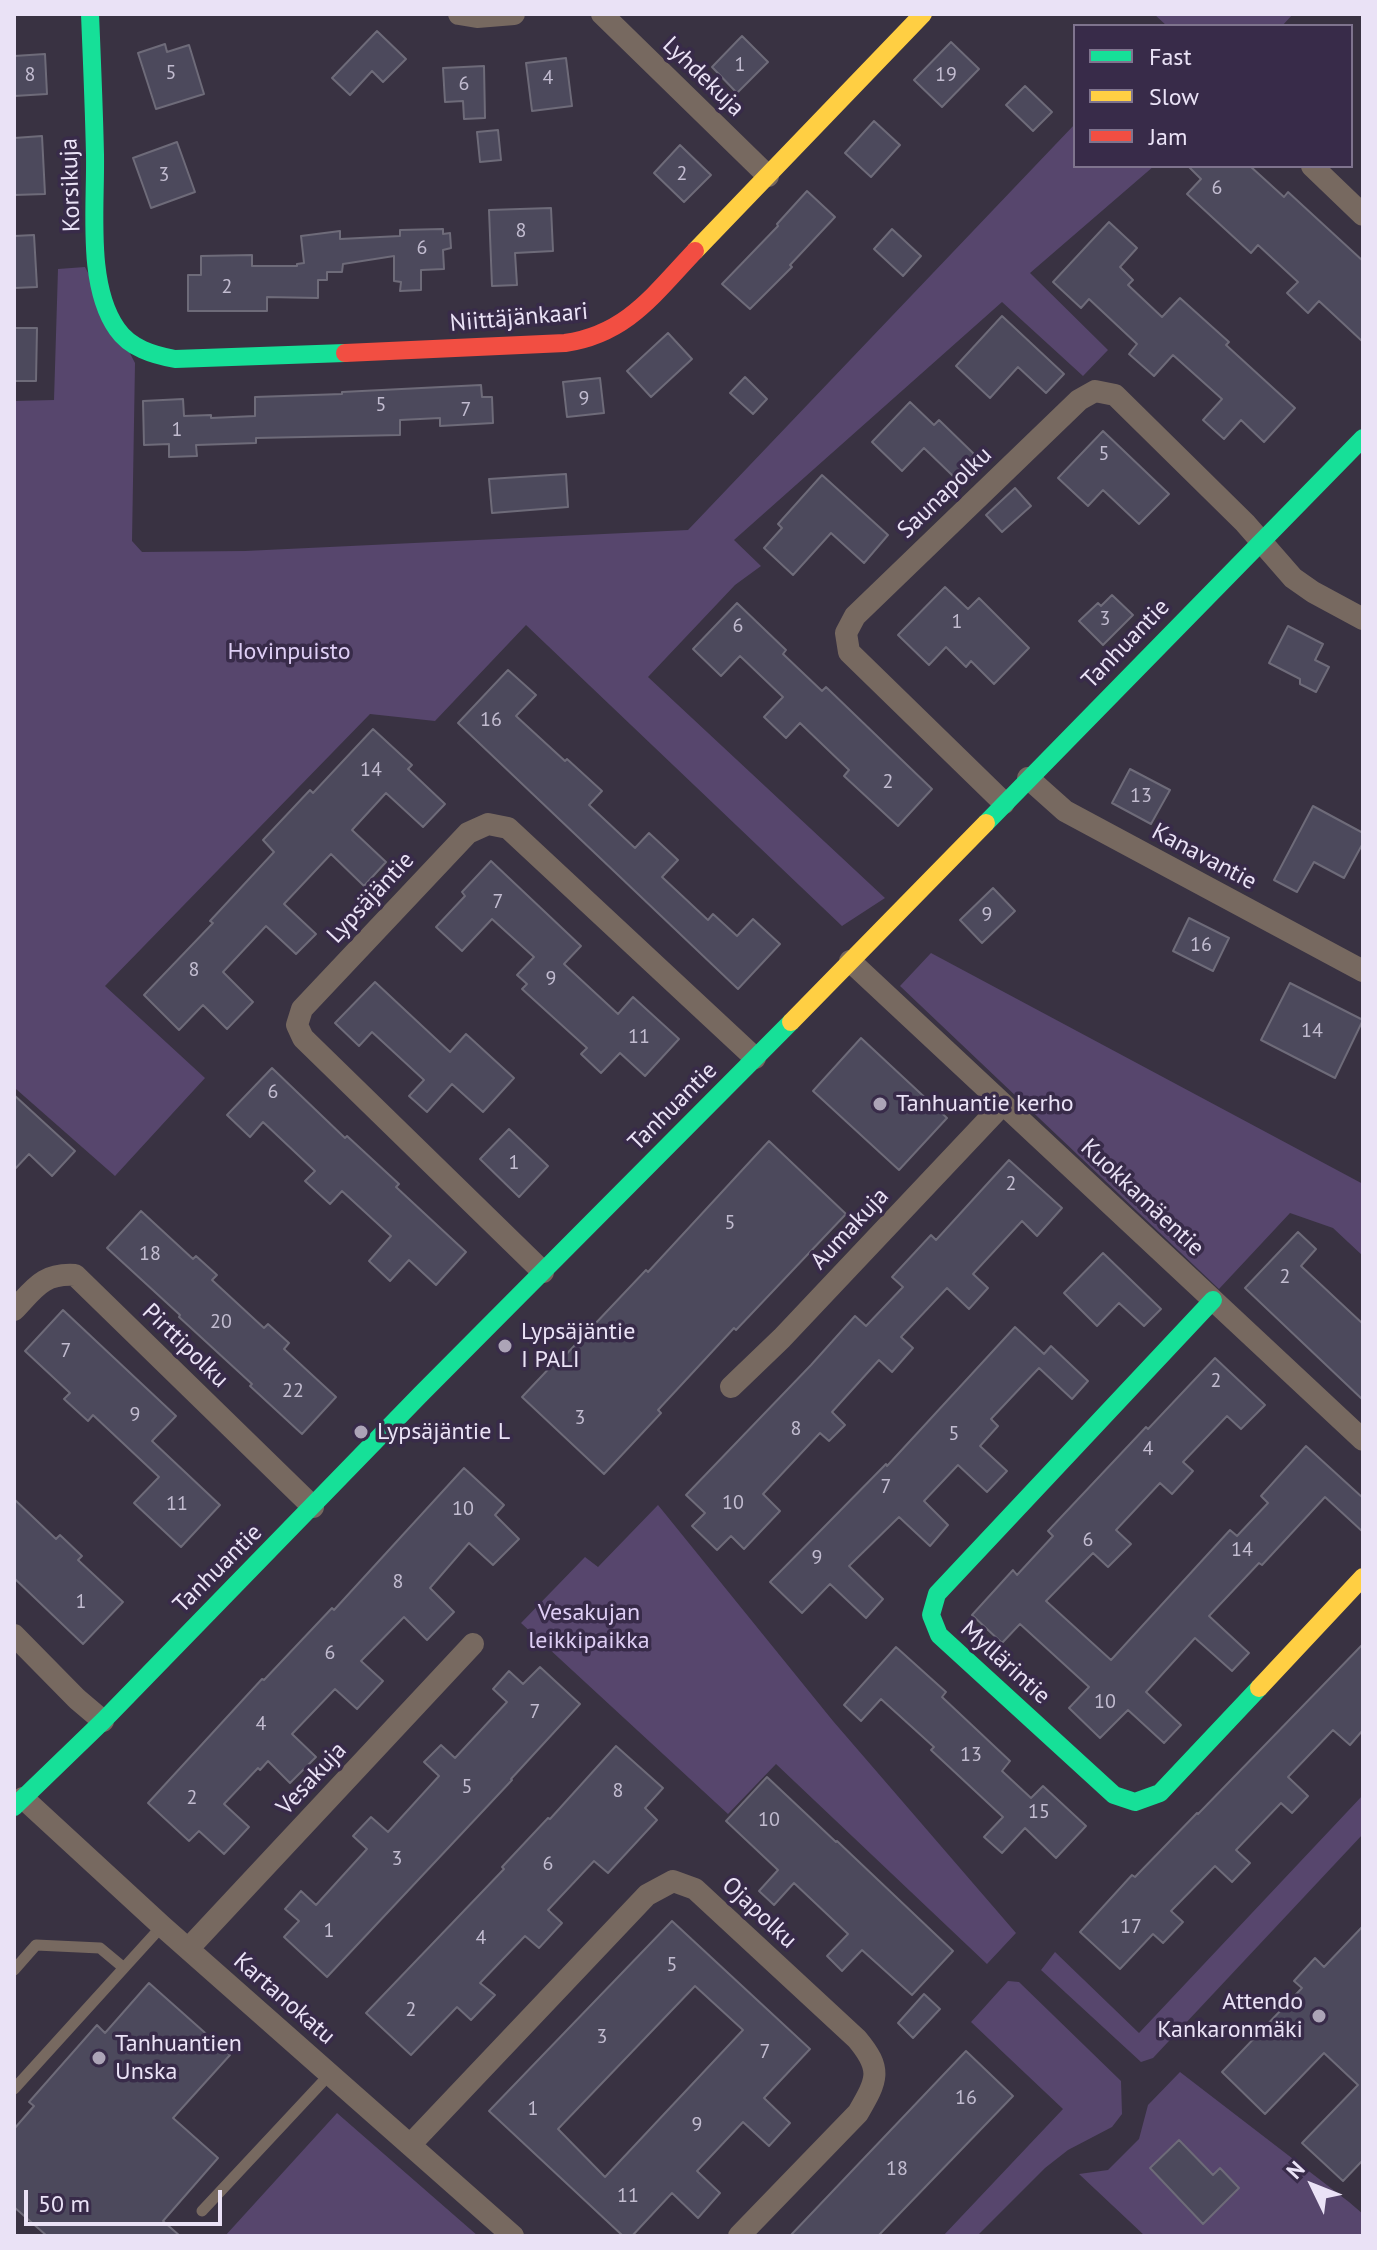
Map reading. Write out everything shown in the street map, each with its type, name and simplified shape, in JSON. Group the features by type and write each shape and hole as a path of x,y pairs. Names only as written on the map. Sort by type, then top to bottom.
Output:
{"street":[{"name":"Korsikuja","path":"90,14 98,278 102,300 110,317 117,329 133,344"},
{"path":"459,14 477,17 514,14"},
{"name":"Lyhdekuja","path":"602,14 768,176"},
{"name":"Niittäjänkaari","path":"133,344 154,356 185,360 581,341 610,332 630,318 923,14"},
{"path":"1314,168 1363,215"},
{"name":"Saunapolku","path":"1004,803 849,652 846,633 855,616 1079,400 1095,391 1115,395 1260,541"},
{"name":"Tanhuantie","path":"18,1803 103,1721 1363,438"},
{"path":"1260,541 1293,578 1363,619"},
{"name":"Kanavantie","path":"1028,778 1065,811 1363,971"},
{"name":"Lypsäjäntie","path":"543,1272 303,1038 297,1025 302,1009 468,833 488,824 508,828 755,1058"},
{"name":"Kuokkamäentie","path":"850,961 1363,1440"},
{"name":"Aumakuja","path":"731,1387 782,1338 1003,1104"},
{"name":"Pirttipolku","path":"14,1310 42,1281 58,1274 75,1275 313,1507"},
{"name":"Myllärintie","path":"1213,1300 937,1594 931,1615 939,1635 1114,1795 1135,1802 1160,1793 1363,1577"},
{"path":"14,1635 103,1721"},
{"name":"Vesakuja","path":"188,1949 473,1644"},
{"name":"Kartanokatu","path":"18,1803 513,2236"},
{"name":"Ojapolku","path":"410,2145 647,1895 673,1881 695,1889 857,2039 869,2054 876,2074 858,2113 739,2236"}],"lane":[{"path":"14,2089 162,1926"},
{"path":"14,1970 36,1945 100,1948 124,1968"},
{"path":"202,2211 330,2074"}],"green space":[{"path":"1154,14 1293,14 1284,24 1165,24"},
{"name":"Hovinpuisto","path":"1073,126 1073,168 1152,168 1030,273 1108,350 1083,376 1002,302 734,540 761,566 735,585 648,677 885,898 842,926 526,625 435,721 370,714 105,986 205,1078 115,1176 14,1089 14,401 54,400 58,269 85,267 135,363 132,541 142,552 245,551 688,530"},
{"path":"931,953 1363,1184 1363,1256 1333,1228 1290,1213 1219,1289 900,986"},
{"name":"Vesakujan leikkipaikka","path":"658,1505 833,1721 1016,1933 987,1964 776,1764 728,1814 521,1623 585,1557 598,1567"},
{"path":"1363,1795 1363,1834 1153,2058 1141,2062 1041,1970 1055,1952 1139,2033"},
{"path":"1008,1981 1019,1982 1121,2081 1122,2114 1112,2127 1068,2150 1045,2168 977,2236 943,2236 1063,2109 971,2022"},
{"path":"1180,2072 1363,2214 1363,2236 1145,2236 1079,2174 1108,2170 1139,2139 1148,2105"},
{"path":"337,2113 478,2236 225,2236"}],"building":[{"path":"377,31 406,59 383,82 372,71 350,95 332,78"},
{"path":"742,36 768,62 737,93 712,67"},
{"path":"951,42 979,69 942,107 914,80"},
{"path":"165,44 167,52 189,45 204,94 156,109 138,53"},
{"path":"45,54 47,94 14,96 14,56"},
{"path":"566,58 572,106 532,111 526,63"},
{"path":"484,66 485,118 464,119 463,101 445,102 443,68"},
{"path":"1025,86 1052,112 1033,131 1006,105"},
{"path":"874,121 900,145 871,177 845,153"},
{"path":"498,130 501,160 480,162 477,132"},
{"path":"42,136 45,194 14,195 14,138"},
{"path":"177,142 195,192 151,208 133,158"},
{"path":"680,145 711,175 684,202 654,173"},
{"path":"1190,168 1252,168 1284,197 1288,192 1363,261 1363,342 1319,301 1308,313 1287,293 1298,282 1258,245 1251,253 1187,194 1201,179"},
{"path":"807,191 835,217 750,309 722,284"},
{"path":"551,208 553,251 515,253 517,285 492,286 489,210"},
{"path":"1109,222 1137,248 1120,267 1133,280 1128,285 1162,317 1180,298 1295,408 1264,442 1241,420 1224,439 1203,420 1222,399 1173,355 1154,376 1129,354 1137,344 1089,299 1081,308 1053,282"},
{"path":"443,229 443,234 450,233 451,248 443,250 444,269 421,270 421,290 400,291 401,282 394,281 394,256 343,264 342,272 327,272 327,280 318,280 318,298 267,297 267,311 188,311 188,275 201,275 201,256 252,255 252,266 297,266 304,263 301,236 340,231 340,239 400,236 400,230"},
{"path":"892,229 921,256 903,276 874,249"},
{"path":"34,235 37,287 14,288 14,236"},
{"path":"1002,316 1064,374 1046,393 1018,367 990,398 956,366"},
{"path":"14,328 37,328 36,381 14,381"},
{"path":"668,333 692,359 651,397 627,371"},
{"path":"745,377 767,399 753,414 730,393"},
{"path":"600,378 604,413 567,417 563,382"},
{"path":"481,385 482,397 492,397 493,423 440,426 440,418 400,420 400,435 256,438 256,443 196,445 197,456 169,457 169,444 144,445 143,401 183,399 184,416 255,416 255,397"},
{"path":"910,402 934,425 939,420 974,454 953,476 924,448 902,471 872,442"},
{"path":"1103,431 1169,494 1139,524 1103,490 1088,506 1058,478"},
{"path":"566,474 568,507 492,513 489,479"},
{"path":"822,475 888,535 864,563 831,533 793,575 764,548 782,528 778,524"},
{"path":"1015,488 1031,506 1002,532 986,515"},
{"path":"945,587 968,609 979,598 1029,648 994,684 971,661 966,667 946,647 929,665 898,635"},
{"path":"1112,595 1133,615 1103,645 1079,621"},
{"path":"737,603 786,650 783,654 822,691 826,687 932,789 898,826 844,776 849,770 800,723 786,738 764,717 783,697 740,656 721,676 693,649"},
{"path":"1288,626 1323,644 1315,660 1329,667 1316,692 1300,684 1300,679 1269,663"},
{"path":"508,670 536,695 516,716 602,791 589,805 635,848 649,833 678,860 662,877 708,920 713,914 737,936 753,919 780,944 738,989 458,723"},
{"path":"373,729 412,765 408,769 445,804 423,827 386,793 352,830 386,862 364,886 331,854 284,904 316,934 296,954 266,926 223,972 253,1002 227,1029 203,1005 179,1030 144,995 213,923 210,921 274,852 263,840 310,790 313,793"},
{"path":"1130,769 1170,790 1151,824 1112,803"},
{"path":"1313,806 1363,833 1363,843 1344,878 1314,862 1297,892 1274,880"},
{"path":"491,861 581,946 564,964 618,1014 633,997 679,1039 645,1076 620,1053 601,1073 581,1054 587,1048 522,989 527,984 517,975 534,957 492,919 462,951 436,927 465,896 462,892"},
{"path":"993,888 1015,911 982,943 960,920"},
{"path":"1189,918 1229,938 1213,971 1173,951"},
{"path":"375,982 450,1052 466,1034 514,1078 483,1112 452,1084 427,1112 409,1096 424,1080 372,1032 359,1046 335,1023"},
{"path":"1290,983 1363,1020 1335,1078 1261,1040"},
{"name":"Tanhuantie kerho","path":"861,1038 947,1118 899,1170 813,1091"},
{"path":"272,1068 345,1138 347,1136 399,1184 396,1187 466,1252 436,1285 409,1260 390,1281 369,1261 391,1236 342,1191 330,1204 305,1181 315,1171 263,1122 250,1137 227,1115"},
{"path":"14,1095 75,1151 52,1176 29,1154 14,1170"},
{"path":"509,1129 548,1166 519,1197 480,1159"},
{"path":"769,1141 846,1214 736,1330 734,1328 604,1474 522,1397 646,1270 648,1272"},
{"path":"1009,1160 1062,1208 1037,1236 1022,1221 973,1274 988,1288 969,1309 947,1288 901,1337 913,1348 892,1372 879,1360 832,1412 845,1425 829,1441 820,1433 763,1494 780,1511 744,1549 731,1536 717,1550 692,1526 705,1513 686,1495 855,1316 866,1326 903,1287 892,1277 931,1235 936,1240"},
{"path":"141,1211 193,1259 196,1256 217,1275 212,1280 264,1328 268,1324 289,1343 284,1349 336,1397 302,1434 107,1248"},
{"path":"1298,1232 1316,1249 1301,1266 1363,1324 1363,1400 1245,1288"},
{"path":"1103,1253 1161,1309 1144,1326 1119,1303 1097,1326 1064,1293"},
{"path":"63,1310 176,1416 152,1441 220,1505 181,1547 134,1503 159,1477 93,1415 88,1421 64,1399 70,1393 25,1351"},
{"path":"1015,1327 1044,1354 1051,1346 1088,1381 1072,1399 1039,1368 991,1419 998,1426 980,1446 1007,1471 987,1492 958,1465 924,1501 948,1525 930,1546 899,1517 849,1566 883,1599 866,1618 830,1584 802,1613 770,1582 887,1466"},
{"path":"1215,1358 1265,1405 1241,1429 1227,1416 1183,1462 1193,1471 1172,1494 1160,1483 1116,1530 1131,1544 1108,1567 1093,1553 1046,1601 1111,1660 1230,1530 1237,1536 1268,1503 1261,1496 1306,1446 1363,1498 1363,1532 1325,1497 1209,1616 1249,1653 1232,1671 1195,1638 1146,1692 1181,1725 1164,1743 1128,1710 1100,1738 1069,1708 1089,1687 1020,1624 1002,1643 972,1615 1013,1570 1017,1575 1053,1536 1048,1531"},
{"path":"464,1468 504,1505 495,1515 519,1539 493,1565 469,1543 430,1588 454,1612 427,1640 404,1617 361,1661 383,1681 357,1709 335,1689 292,1734 316,1757 290,1783 268,1761 224,1804 249,1827 224,1854 199,1831 189,1841 148,1803 262,1679 332,1608 334,1610"},
{"path":"14,1499 56,1539 60,1535 82,1556 78,1560 123,1602 83,1644 14,1578"},
{"path":"1363,1644 1363,1730 1350,1745 1333,1730 1288,1777 1308,1796 1292,1813 1281,1803 1236,1850 1250,1863 1232,1882 1215,1866 1171,1911 1183,1922 1163,1943 1153,1934 1120,1969 1080,1932 1132,1875 1135,1877 1198,1814"},
{"path":"896,1647 946,1692 942,1697 1010,1761 1002,1771 1031,1798 1043,1786 1086,1826 1056,1858 1025,1828 1002,1853 984,1837 1003,1817 931,1750 934,1747 881,1699 861,1721 844,1705"},
{"path":"540,1667 580,1704 327,1977 284,1937 299,1921 285,1909 301,1891 316,1905 367,1849 353,1836 371,1817 388,1832 439,1776 424,1762 441,1745 455,1758 507,1702 493,1689 509,1671 523,1684"},
{"path":"616,1746 663,1788 645,1808 657,1820 608,1873 594,1861 548,1910 562,1923 539,1948 525,1936 480,1983 495,1995 471,2020 457,2007 411,2055 366,2013"},
{"path":"767,1777 953,1951 912,1995 862,1950 842,1971 827,1956 848,1934 794,1883 774,1905 759,1891 778,1870 726,1821"},
{"path":"672,1921 810,2049 764,2098 790,2123 769,2146 743,2122 697,2171 720,2193 698,2218 672,2193 632,2236 623,2236 489,2111","holes":["695,1986 743,2030 605,2177 558,2129"]},
{"name":"Attendo Kankaronmäki","path":"1363,1926 1363,2160 1343,2181 1302,2143 1358,2085 1324,2053 1265,2114 1222,2072 1302,1988 1294,1981 1315,1958 1324,1967"},
{"path":"149,1983 230,2055 173,2118 218,2158 163,2221 180,2236 47,2236 14,2207 14,2129 34,2106 29,2102 97,2025 105,2033"},
{"path":"924,1994 940,2009 913,2038 898,2023"},
{"path":"966,2051 1013,2096 878,2236 790,2236"},
{"path":"1179,2140 1213,2175 1220,2168 1239,2188 1203,2224 1150,2168"}],"traffic: fast":[{"path":"90,14 97,268 107,311 122,336 143,350 175,359 345,353"},
{"path":"986,823 1363,438"},
{"path":"14,1807 103,1721 421,1394 791,1022"},
{"path":"1213,1300 937,1594 931,1615 939,1635 1114,1795 1135,1802 1160,1793 1259,1688"}],"traffic: slow":[{"path":"695,251 923,14"},
{"path":"791,1022 986,823"},
{"path":"1259,1688 1363,1577"}],"traffic: jam":[{"path":"345,353 565,343 587,338 606,331 638,310 695,251"}],"place":[{"name":"Tanhuantie kerho","path":"880,1104"},
{"name":"Lypsäjäntie I PALI","path":"505,1346"},
{"name":"Lypsäjäntie L","path":"361,1432"},
{"name":"Attendo Kankaronmäki","path":"1319,2016"},
{"name":"Tanhuantien Unska","path":"99,2058"}]}
